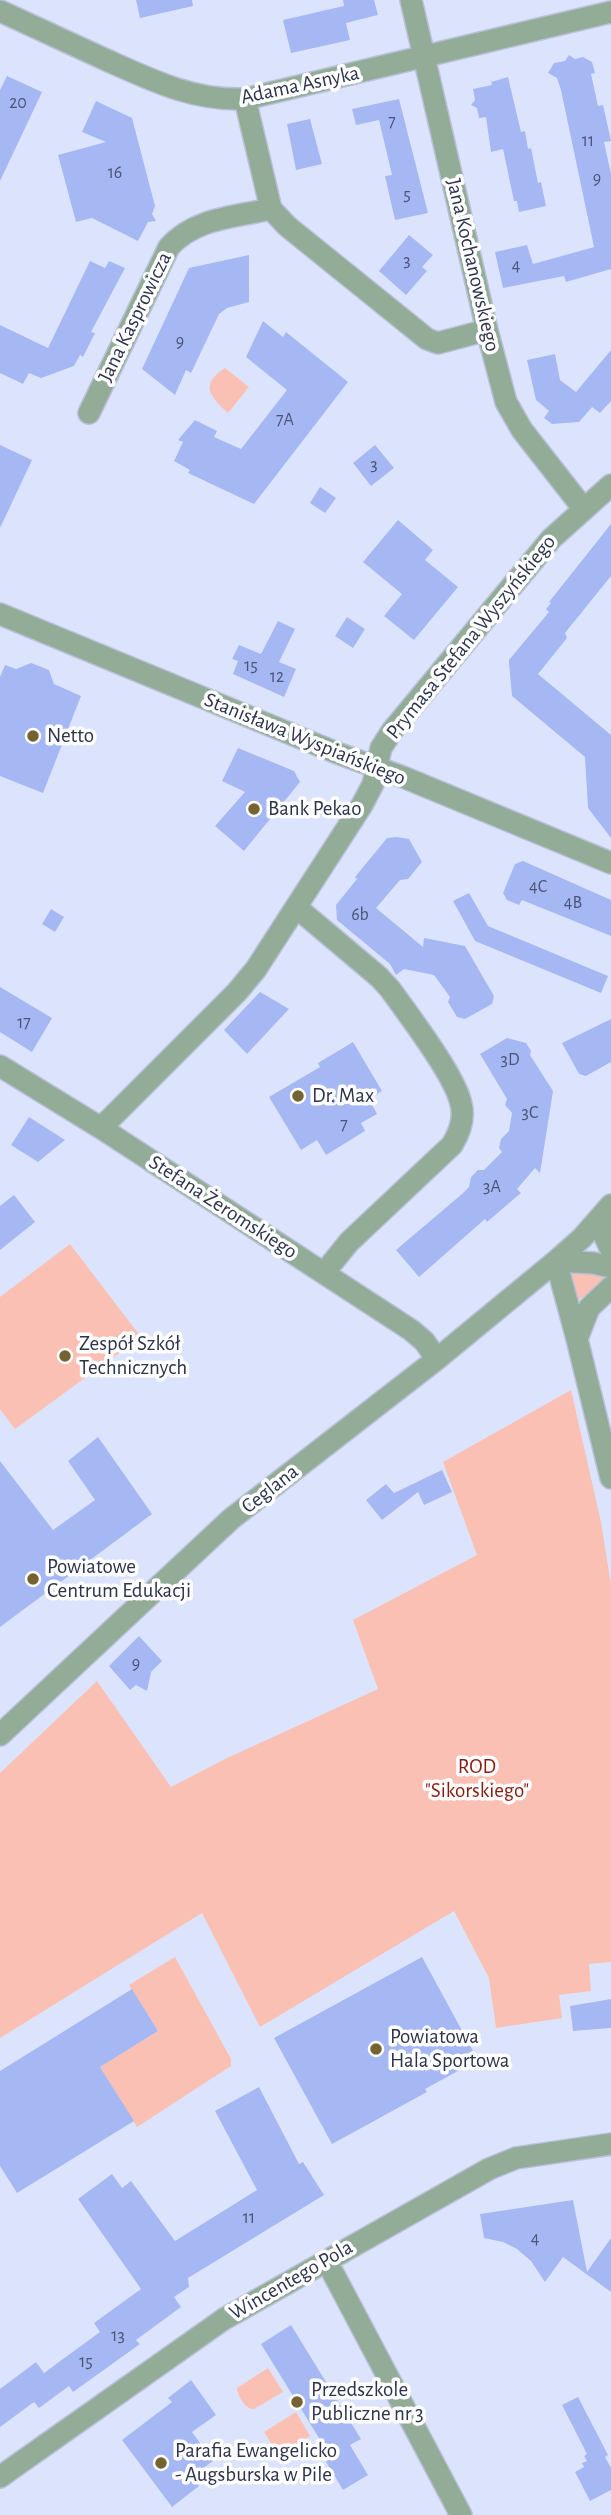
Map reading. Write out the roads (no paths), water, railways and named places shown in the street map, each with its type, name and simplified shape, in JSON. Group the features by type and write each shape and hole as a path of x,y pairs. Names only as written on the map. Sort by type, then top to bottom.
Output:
{"street":[{"name":"Jana Kochanowskiego","path":"411,0 506,402 513,417 583,508"},
{"name":"Adama Asnyka","path":"0,11 175,89 224,100 245,99 611,12"},
{"path":"245,99 271,209 287,226 427,339 438,343 487,330"},
{"name":"Jana Kasprowicza","path":"89,413 169,247 181,233 201,224 271,209"},
{"name":"Prymasa Stefana Wyszyńskiego","path":"101,1128 237,992 362,805 373,784 382,748 392,731 551,539 583,508 609,488"},
{"name":"Stanisława Wyspiańskiego","path":"0,614 611,863"},
{"path":"296,907 390,989 449,1077 460,1099 462,1110 461,1128 452,1145 349,1242 324,1273"},
{"name":"Stefana Żeromskiego","path":"0,1066 101,1128 411,1330 424,1341 437,1359"},
{"path":"608,1213 606,1237 611,1250"},
{"name":"Ceglana","path":"0,1735 231,1519 437,1359 556,1262 608,1213"},
{"path":"611,1267 593,1263 556,1262 578,1339 611,1478"},
{"path":"578,1339 589,1308 611,1287"},
{"name":"Wincentego Pola","path":"0,2477 224,2319 489,2169 516,2158 611,2144"},
{"path":"333,2273 461,2515"}],"place":[{"name":"Netto","path":"33,736"},
{"name":"Bank Pekao","path":"254,809"},
{"name":"Dr. Max","path":"298,1096"},
{"name":"Zespół Szkół Technicznych","path":"65,1356"},
{"name":"Powiatowe Centrum Edukacji","path":"33,1579"},
{"name":"Powiatowa Hala Sportowa","path":"376,2049"},
{"name":"Przedszkole Publiczne nr 3","path":"297,2402"},
{"name":"Parafia Ewangelicko - Augsburska w Pile","path":"161,2463"}],"park label":[{"name":"ROD \"Sikorskiego\"","path":"477,1779"}]}
